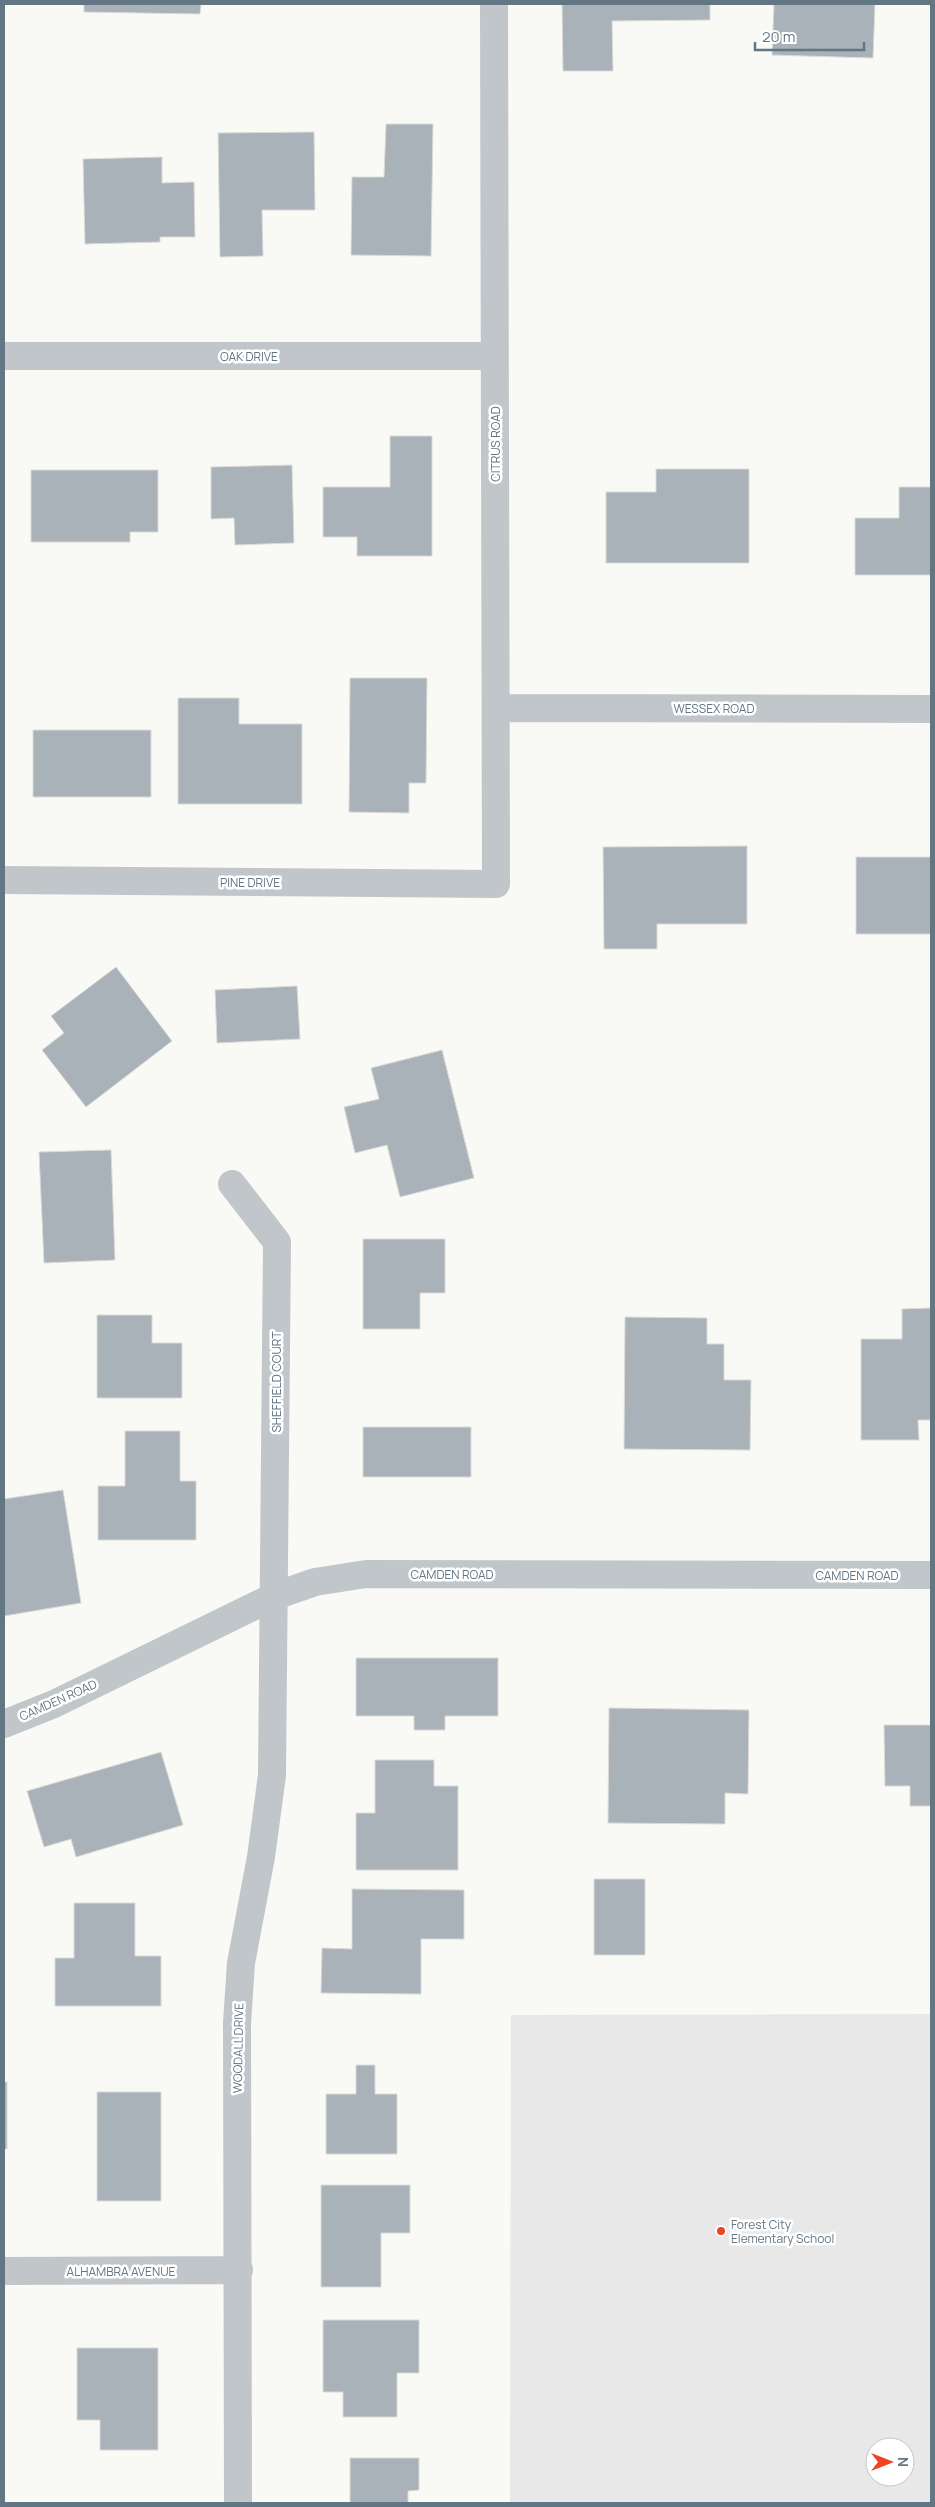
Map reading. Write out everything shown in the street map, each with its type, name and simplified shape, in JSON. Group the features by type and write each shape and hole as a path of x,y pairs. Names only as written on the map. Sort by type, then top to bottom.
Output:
{"street":[{"name":"CITRUS ROAD","path":"494,4 496,884"},
{"name":"OAK DRIVE","path":"4,356 494,356"},
{"name":"WESSEX ROAD","path":"496,708 931,709"},
{"name":"PINE DRIVE","path":"4,880 496,884"},
{"name":"SHEFFIELD COURT","path":"232,1184 277,1242 275,1596"},
{"name":"CAMDEN ROAD","path":"4,1724 54,1704 275,1596 315,1582 366,1574 931,1575"},
{"name":"WOODALL DRIVE","path":"238,2503 237,2023 241,1963 262,1857 272,1775 275,1596"},
{"name":"ALHAMBRA AVENUE","path":"4,2272 239,2270"}],"shaded area":[{"name":"Forest City Elementary School","path":"931,2014 931,2503 510,2503 511,2015"}],"building":[{"path":"84,4 201,4 200,14 84,12"},
{"path":"562,4 710,4 710,20 612,21 613,71 563,71"},
{"path":"774,4 875,4 873,58 772,55"},
{"path":"386,124 433,124 431,256 351,255 352,177 384,177"},
{"path":"314,132 315,210 262,210 263,256 220,257 218,133"},
{"path":"162,157 162,183 194,182 195,237 160,237 160,242 85,244 83,159"},
{"path":"390,436 432,436 432,556 357,556 357,537 323,537 323,487 390,487"},
{"path":"292,465 294,543 235,545 234,518 211,519 211,467"},
{"path":"656,469 749,469 749,563 606,563 606,492 656,492"},
{"path":"31,470 158,470 158,532 130,532 130,542 31,542"},
{"path":"899,487 931,487 931,575 855,575 855,518 899,518"},
{"path":"350,678 427,678 426,783 409,783 409,813 349,812"},
{"path":"178,698 239,698 239,724 302,724 302,804 178,804"},
{"path":"33,730 151,730 151,797 33,797"},
{"path":"747,846 747,924 657,924 657,949 604,949 603,847"},
{"path":"856,857 931,857 931,934 856,934"},
{"path":"116,967 172,1041 86,1107 42,1050 64,1033 51,1016"},
{"path":"297,986 300,1039 217,1043 215,990"},
{"path":"442,1050 474,1178 400,1197 387,1145 355,1153 344,1107 379,1099 371,1068"},
{"path":"111,1150 115,1260 44,1263 39,1152"},
{"path":"363,1239 445,1239 445,1293 420,1293 420,1329 363,1329"},
{"path":"931,1308 931,1420 918,1420 919,1440 861,1440 861,1339 902,1339 902,1309"},
{"path":"97,1315 152,1315 152,1343 182,1343 182,1398 97,1398"},
{"path":"625,1317 707,1318 707,1344 724,1344 724,1380 751,1380 750,1450 624,1449"},
{"path":"363,1427 471,1427 471,1477 363,1477"},
{"path":"125,1431 180,1431 180,1481 196,1481 196,1540 98,1540 98,1486 125,1486"},
{"path":"63,1490 81,1603 4,1616 4,1499"},
{"path":"356,1658 498,1658 498,1716 445,1716 445,1730 414,1730 414,1716 356,1716"},
{"path":"609,1708 749,1710 748,1794 725,1793 725,1824 608,1823"},
{"path":"884,1725 931,1725 931,1806 910,1806 910,1786 885,1786"},
{"path":"161,1752 183,1825 76,1857 71,1839 44,1847 27,1791"},
{"path":"375,1760 434,1760 434,1786 458,1786 458,1870 356,1870 356,1813 375,1813"},
{"path":"594,1879 645,1879 645,1955 594,1955"},
{"path":"352,1889 464,1890 464,1939 421,1939 421,1994 321,1993 322,1948 352,1949"},
{"path":"74,1903 135,1903 135,1956 161,1956 161,2006 55,2006 55,1958 74,1958"},
{"path":"356,2065 375,2065 375,2094 397,2094 397,2154 326,2154 326,2094 356,2094"},
{"path":"4,2082 7,2082 7,2149 4,2149"},
{"path":"97,2092 161,2092 161,2201 97,2201"},
{"path":"321,2185 410,2185 410,2233 381,2233 381,2287 321,2287"},
{"path":"323,2320 419,2320 419,2373 397,2373 397,2417 343,2417 343,2392 323,2392"},
{"path":"77,2348 158,2348 158,2450 100,2450 100,2420 77,2420"},
{"path":"350,2458 419,2458 419,2490 408,2491 408,2503 350,2503"}],"place":[{"name":"Forest City Elementary School","path":"721,2231"}]}
